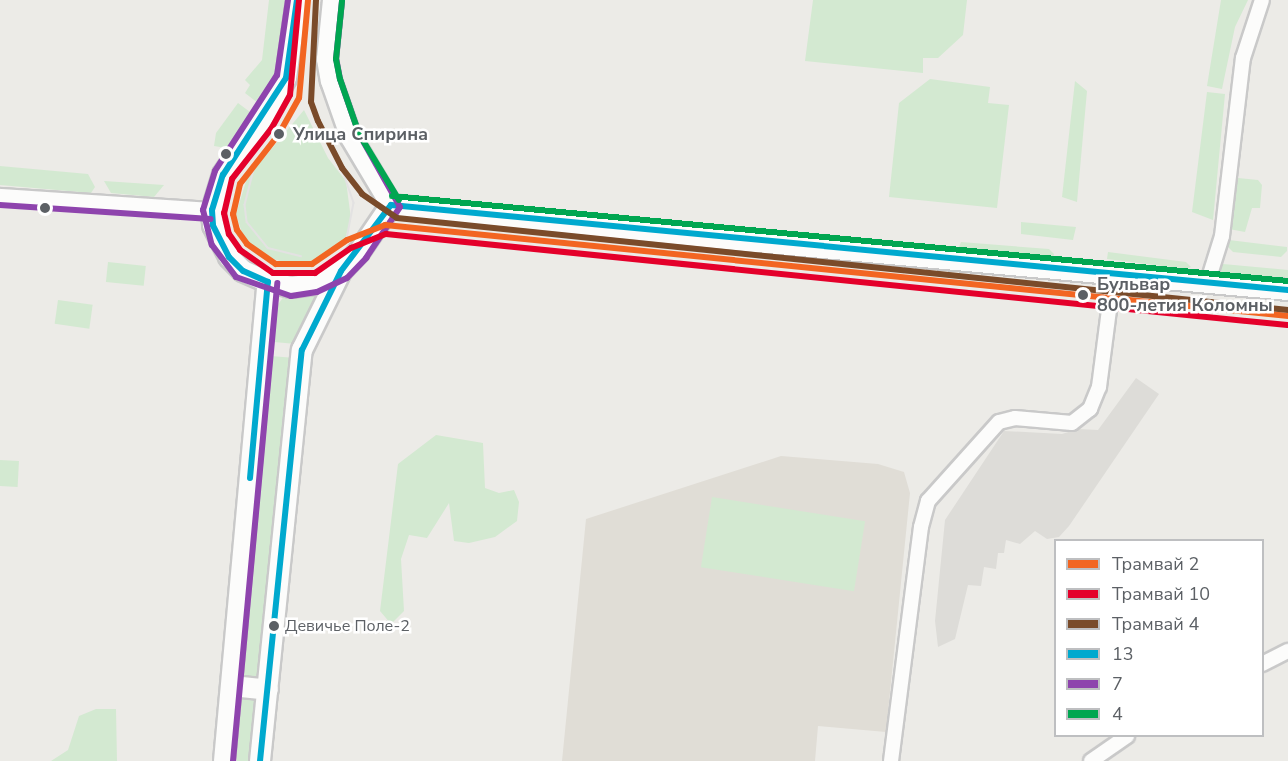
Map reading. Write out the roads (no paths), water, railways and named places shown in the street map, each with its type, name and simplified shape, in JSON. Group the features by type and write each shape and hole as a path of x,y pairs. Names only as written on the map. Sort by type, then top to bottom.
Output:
{"main road":[{"path":"297,0 286,78 270,107 223,175 212,210 213,225 229,257 243,271 268,282 291,287 314,284 340,271 359,252 392,204"},
{"path":"333,0 327,59 331,81 351,138 392,204"},
{"path":"392,204 757,242 1114,272 1288,290"},
{"path":"260,761 302,350 340,271"},
{"path":"224,761 268,282"},
{"path":"232,686 268,690"}],"street":[{"path":"1208,281 1222,236 1243,58 1262,0"},
{"path":"0,196 212,210"},
{"path":"891,761 921,527 928,501 999,422 1015,418 1072,423 1090,409 1099,387 1114,272"},
{"path":"1264,663 1288,651"},
{"path":"1091,761 1124,737"}],"tram line":[{"name":"10","path":"299,0 290,95 271,129 232,179 224,213 229,234 240,250 273,273 315,273 351,248 386,234 1287,325"},
{"name":"2","path":"308,0 299,98 279,134 240,184 233,214 237,230 247,244 276,264 312,264 347,240 385,225 1288,316"},
{"name":"4","path":"316,0 311,102 318,121 342,168 362,194 397,218 1288,310"},
{"path":"256,162 245,205 247,222 268,248 301,256"},
{"path":"342,168 354,203 347,240"}],"place":[{"name":"Улица Спирина","path":"279,134"},
{"name":"Бульвар 800-летия Коломны","path":"1083,295"},
{"name":"Девичье Поле-2","path":"274,626"}]}
